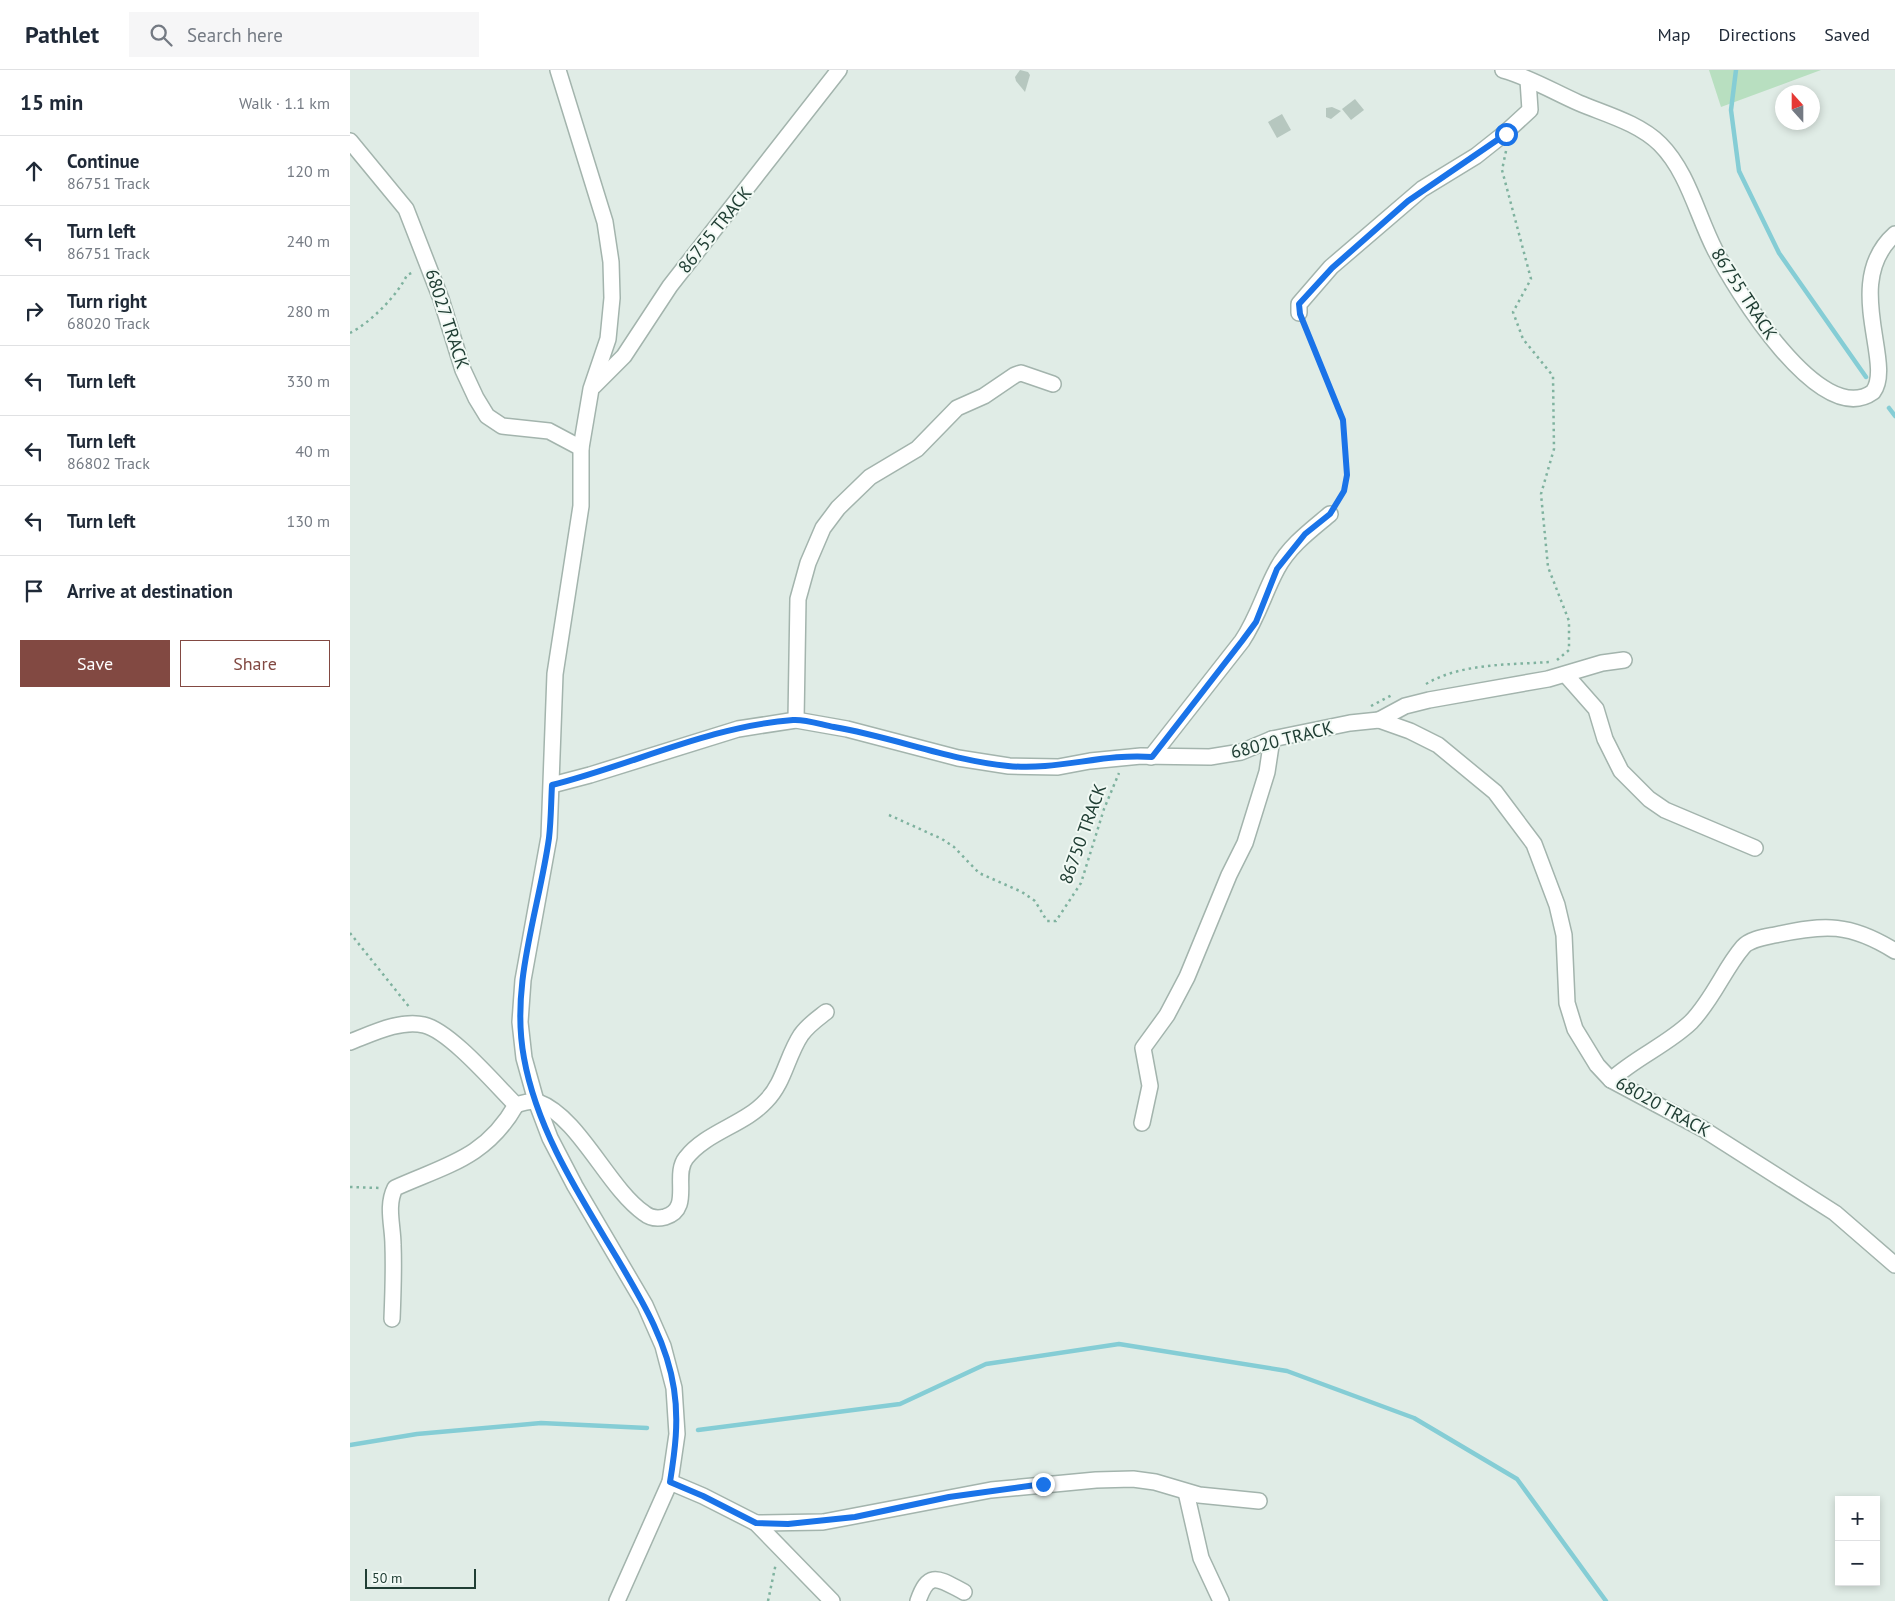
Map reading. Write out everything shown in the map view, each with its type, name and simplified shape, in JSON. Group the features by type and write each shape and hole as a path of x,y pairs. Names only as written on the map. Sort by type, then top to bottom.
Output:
{"street":[{"path":"558,70 605,222 611,262 612,298 608,339 591,389 581,448 581,506 561,621 555,674 549,837 523,980 520,1022 524,1058 536,1101 558,1154 645,1305 663,1346 674,1388 677,1434 670,1482 617,1601"},
{"name":"86755 TRACK","path":"591,389 624,356 670,286 840,70"},
{"name":"86755 TRACK","path":"1503,70 1636,128 1658,142 1672,157 1716,252 1758,321 1798,367 1833,394 1848,399 1860,398 1872,393 1882,384 1886,373 1886,356 1875,308 1873,282 1879,259 1888,240 1895,234"},
{"path":"1300,314 1299,304 1332,268 1422,189 1476,156 1506,134 1530,110 1528,80"},
{"name":"68027 TRACK","path":"352,146 406,209 430,268 463,370 487,416 502,426 549,432 581,448"},
{"path":"796,720 798,599 808,563 823,528 838,508 870,476 917,448 957,408 984,396 1021,373 1053,384"},
{"path":"1152,757 1256,622 1277,569 1288,553 1305,534 1330,514"},
{"path":"1378,720 1404,706 1428,700 1566,675 1602,663 1624,660"},
{"path":"1566,675 1596,708 1605,739 1621,771 1649,799 1666,810 1754,848"},
{"name":"68020 TRACK","path":"552,785 590,776 738,729 796,720 847,729 958,758 1009,766 1058,767 1125,758 1210,757 1234,754 1272,739 1350,723 1378,720 1410,731 1438,745 1495,792 1534,844 1557,905 1564,935 1567,1004 1575,1030 1597,1065 1611,1080 1703,1129 1835,1213 1895,1265"},
{"path":"1142,1123 1150,1086 1143,1048 1167,1015 1188,977 1229,875 1245,843 1267,772 1272,739"},
{"path":"1611,1080 1626,1066 1667,1042 1693,1019 1719,987 1738,954 1745,945 1751,942 1807,928 1832,927 1854,931 1879,941 1895,951"},
{"path":"516,1104 536,1101 553,1110 638,1209 649,1217 668,1216 675,1212 680,1205 681,1167 685,1158 711,1138 766,1102 777,1087 800,1036 826,1012"},
{"path":"350,1042 393,1027 424,1024 452,1042 516,1104"},
{"path":"392,1319 393,1244 390,1197 395,1188 439,1170 475,1151 502,1128 516,1104"},
{"path":"756,1523 823,1522 974,1493 1096,1480 1133,1479 1155,1482 1186,1492 1259,1501"},
{"path":"670,1482 703,1496 756,1523 832,1601"},
{"path":"1186,1492 1201,1558 1221,1601"},
{"path":"918,1601 926,1582 932,1580 945,1582 964,1592"}],"path":[{"path":"1421,687 1442,675 1467,670 1554,662 1569,650 1569,621 1548,567 1541,494 1554,449 1553,376 1523,339 1513,312 1531,279 1502,170 1506,154 1506,134"},
{"path":"350,333 372,318 403,284 408,275 430,268"},
{"path":"1300,314 1343,420 1347,475 1344,491 1330,514"},
{"path":"1350,723 1380,700 1394,694"},
{"name":"86750 TRACK","path":"889,815 942,838 954,847 979,873 1022,892 1035,901 1046,921 1056,921 1081,883 1104,809 1125,758"},
{"path":"350,933 370,956 388,984 424,1024"},
{"path":"350,1186 395,1188"},
{"path":"768,1601 779,1548"}],"green space":[{"path":"1709,70 1821,70 1780,85 1775,85 1775,87 1721,107"}],"building":[{"path":"1020,70 1028,72 1030,75 1025,92 1015,77"},
{"path":"1355,99 1364,110 1351,120 1342,109"},
{"path":"1332,107 1341,111 1331,119 1326,117 1326,108"},
{"path":"1282,114 1291,130 1277,138 1268,122"}],"waterway":[{"path":"1736,70 1731,110 1739,171 1779,253 1866,377"},
{"path":"1889,408 1895,416"},
{"path":"698,1430 900,1404 986,1364 1119,1344 1287,1371 1414,1418 1517,1479 1606,1601"},
{"path":"350,1445 417,1434 541,1423 647,1428"}],"route":[{"path":"1043,1484 949,1497 855,1517 823,1522 788,1524 756,1523 703,1496 670,1482 677,1434 674,1388 663,1346 645,1305 575,1186 550,1138 536,1101 524,1058 520,1022 523,980 549,837 552,785 590,776 693,741 738,729 796,720 847,729 958,758 1009,766 1058,767 1090,761 1141,756 1152,757 1256,622 1277,569 1288,553 1305,534 1330,514 1344,491 1347,475 1343,420 1300,314 1299,304 1332,268 1422,189 1476,156 1506,134"}]}
